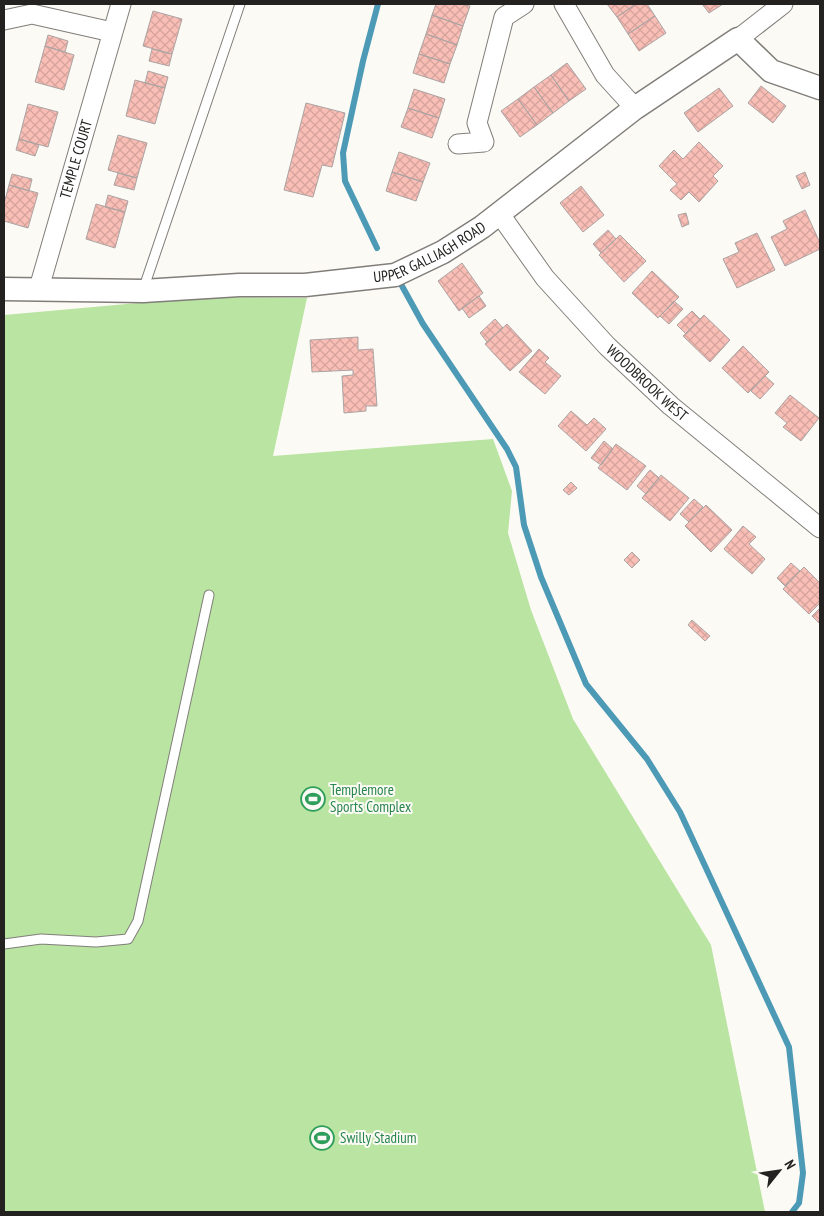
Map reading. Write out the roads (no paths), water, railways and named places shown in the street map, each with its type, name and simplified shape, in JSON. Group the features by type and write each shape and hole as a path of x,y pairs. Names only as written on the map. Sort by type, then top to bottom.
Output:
{"street":[{"name":"TEMPLE COURT","path":"39,288 121,4"},
{"path":"458,144 484,142 477,123 504,17 524,4"},
{"path":"564,4 605,75 635,108"},
{"name":"UPPER GALLIAGH ROAD","path":"4,289 39,288 143,291 239,285 305,285 395,274 443,252 482,227 498,212 635,108 738,39 783,4"},
{"path":"4,20 32,14 112,32"},
{"path":"738,39 771,71 820,88"},
{"name":"WOODBROOK WEST","path":"498,212 545,278 607,346 671,406 820,528"}],"lane":[{"path":"143,291 240,4"},
{"path":"4,944 41,939 96,942 128,940 138,921 209,595"}],"waterway":[{"path":"377,248 345,181 343,153 363,61 378,4"},
{"path":"402,286 423,324 507,449 516,467 524,525 541,577 586,684 647,759 680,812 789,1047 803,1173 799,1203 792,1212"}],"place":[{"name":"Templemore Sports Complex","path":"313,799"},
{"name":"Swilly Stadium","path":"322,1138"}]}
